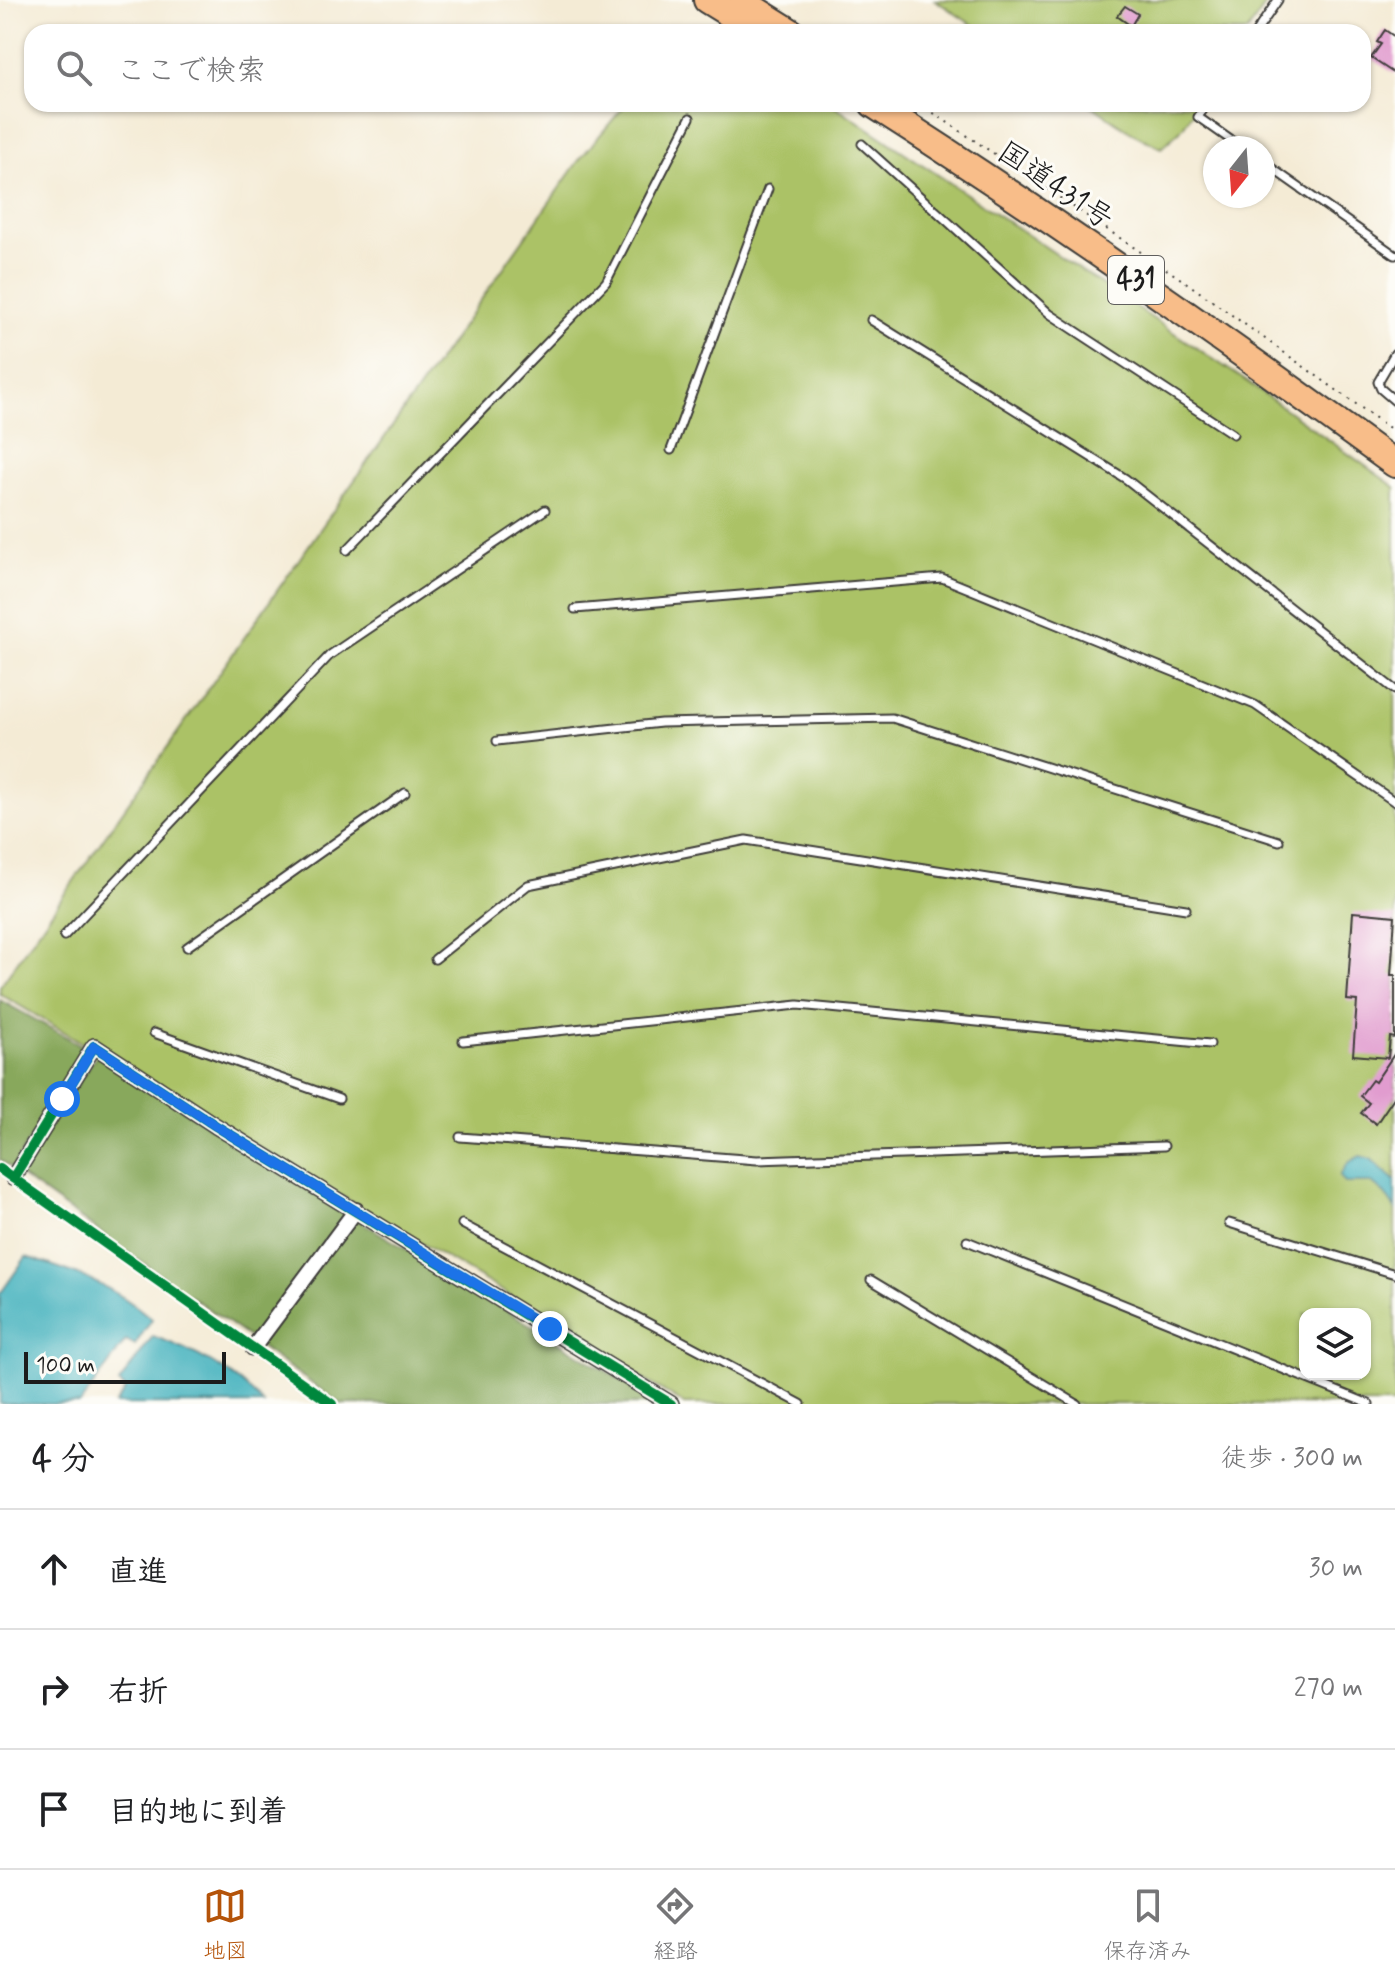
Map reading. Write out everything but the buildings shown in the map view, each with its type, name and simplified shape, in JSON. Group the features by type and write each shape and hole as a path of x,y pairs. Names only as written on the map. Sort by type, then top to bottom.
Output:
{"highway":[{"path":"707,0 746,24"},
{"path":"740,0 778,24"},
{"name":"国道431号","path":"885,112 1229,344 1395,464"},
{"name":"国道431号","path":"916,112 1261,346 1395,443"}],"street":[{"path":"13,1178 94,1046 216,1126 671,1404"},
{"path":"253,1348 356,1210"}],"lane":[{"path":"1262,24 1278,0"},
{"path":"1201,112 1198,117 1225,136"},
{"path":"347,550 606,282 690,118"},
{"path":"862,144 1050,314 1233,434"},
{"path":"1275,170 1395,255"},
{"path":"671,450 768,189"},
{"path":"871,320 1126,479 1395,690"},
{"path":"1395,353 1378,382 1381,389 1395,401"},
{"path":"64,936 330,655 545,510"},
{"path":"575,609 942,578 1255,705 1395,802"},
{"path":"497,741 661,723 892,718 1279,841"},
{"path":"187,947 405,793"},
{"path":"435,959 528,885 746,840 1186,909"},
{"path":"463,1041 798,1005 1210,1044"},
{"path":"154,1033 339,1099"},
{"path":"460,1137 757,1160 1164,1146"},
{"path":"1229,1223 1395,1274"},
{"path":"462,1224 801,1404"},
{"path":"967,1241 1369,1404"},
{"path":"871,1280 1077,1404"}],"path":[{"path":"932,112 1165,267 1395,432"}],"green space":[{"path":"935,0 1269,0 1252,24 971,24"},
{"path":"619,112 844,112 1243,379 1395,487 1395,1404 684,1404 504,1292 0,994 0,986 579,160"},
{"path":"1101,112 1193,112 1180,131 1161,148"},
{"path":"0,1000 86,1048 12,1168 0,1160"},
{"path":"97,1054 346,1214 251,1339 19,1175"},
{"path":"355,1218 660,1404 341,1404 259,1346"}],"water":[{"path":"1360,1156 1371,1159 1395,1181 1395,1209 1385,1194 1372,1183 1345,1183 1340,1176 1348,1163"},
{"path":"26,1257 92,1281 123,1297 152,1319 135,1345 126,1340 80,1404 0,1404 0,1294"},
{"path":"153,1336 212,1363 252,1392 263,1404 115,1404 126,1389 119,1383"}],"cycle path":[{"path":"13,1178 94,1046 216,1126 671,1404"},
{"path":"0,1169 332,1404"}],"route":[{"path":"62,1099 94,1046 216,1126 298,1173 550,1329"}]}
